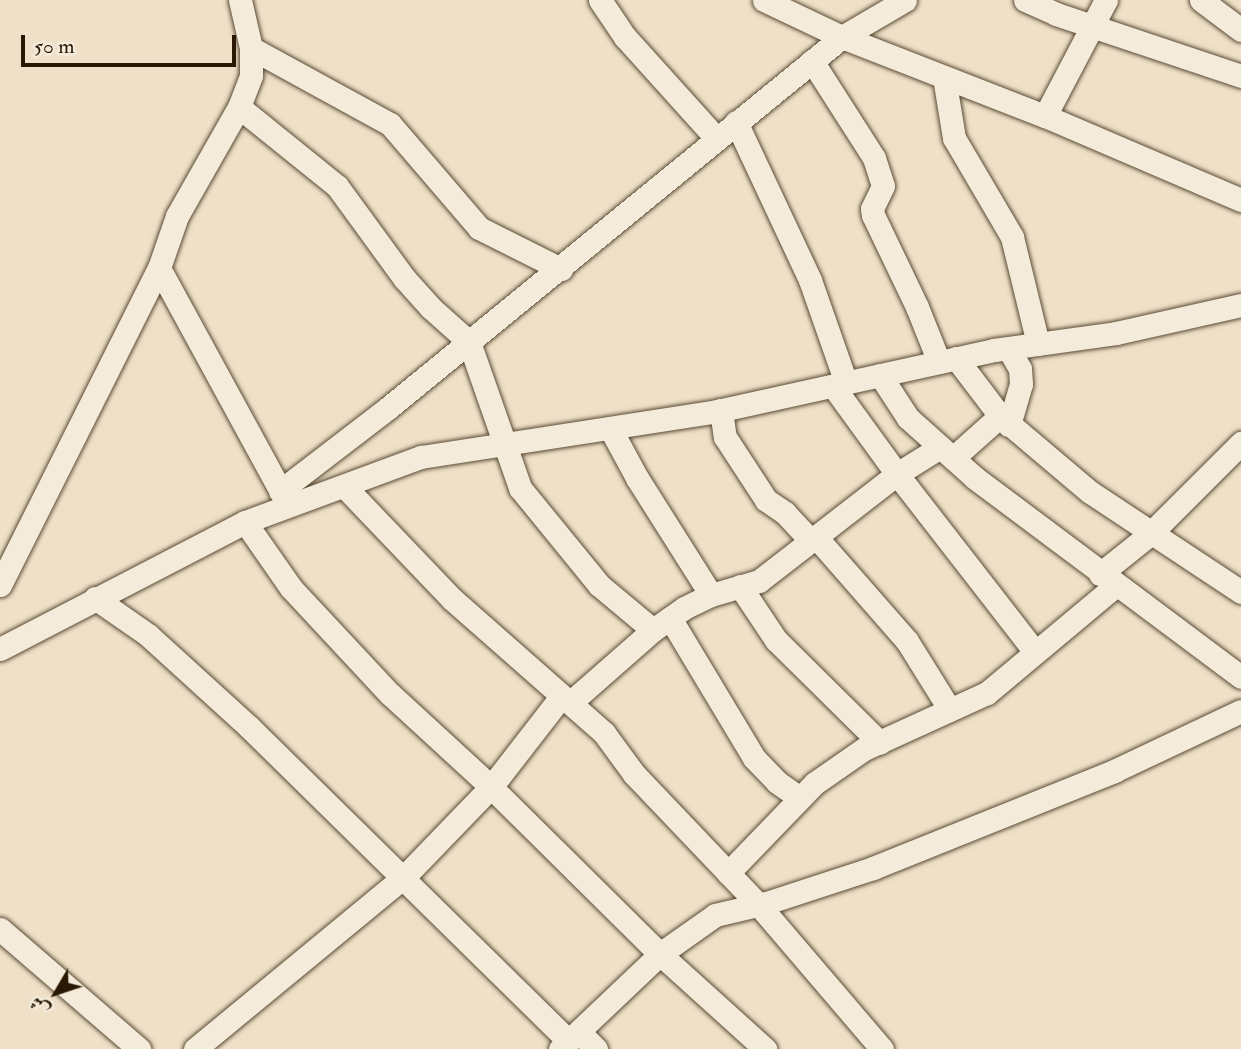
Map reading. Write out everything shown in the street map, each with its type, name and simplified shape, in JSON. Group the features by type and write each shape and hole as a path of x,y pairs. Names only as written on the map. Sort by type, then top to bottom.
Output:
{"street":[{"path":"0,585 159,268 177,216 239,107 251,75 251,48 240,0"},
{"path":"600,0 625,37 716,138"},
{"path":"764,0 842,37 1045,117 1241,200"},
{"path":"0,649 245,522 284,499 716,138 842,37 905,0"},
{"path":"1025,0 1241,76"},
{"path":"1045,117 1106,0"},
{"path":"1201,0 1241,30"},
{"path":"251,48 390,124 480,228 561,269"},
{"path":"812,61 874,158 883,186 872,209 873,215 917,306 947,360 1005,420 1113,511 1241,592"},
{"path":"944,77 954,138 1012,237 1038,344"},
{"path":"239,107 337,187 404,278 431,308 469,342 520,488 599,585 662,624 754,758 777,782 800,798"},
{"path":"736,122 810,280 839,384 897,474 1035,652"},
{"path":"159,268 284,499"},
{"path":"284,499 344,486 421,457 721,410 947,360 1008,348 1116,333 1241,305"},
{"path":"195,1049 404,877 491,787 566,700 662,624 711,595 759,581 897,474 947,452 1005,420 1021,384 1020,369 1008,348"},
{"path":"880,376 908,418 1012,508 1241,677"},
{"path":"721,410 724,437 766,500 785,513 813,539 907,641 950,710"},
{"path":"610,428 637,478 711,595"},
{"path":"728,873 814,783 841,764 987,693 1035,652 1241,443"},
{"path":"344,486 452,599 604,733 634,774 758,904 881,1049"},
{"path":"245,522 291,588 390,694 491,787 660,954 765,1049"},
{"path":"740,586 776,640 880,743"},
{"path":"95,598 148,635 249,727 569,1041 596,1049"},
{"path":"569,1041 660,954 715,915 758,904 912,852 1114,771 1241,711"},
{"path":"0,929 139,1049"}]}
